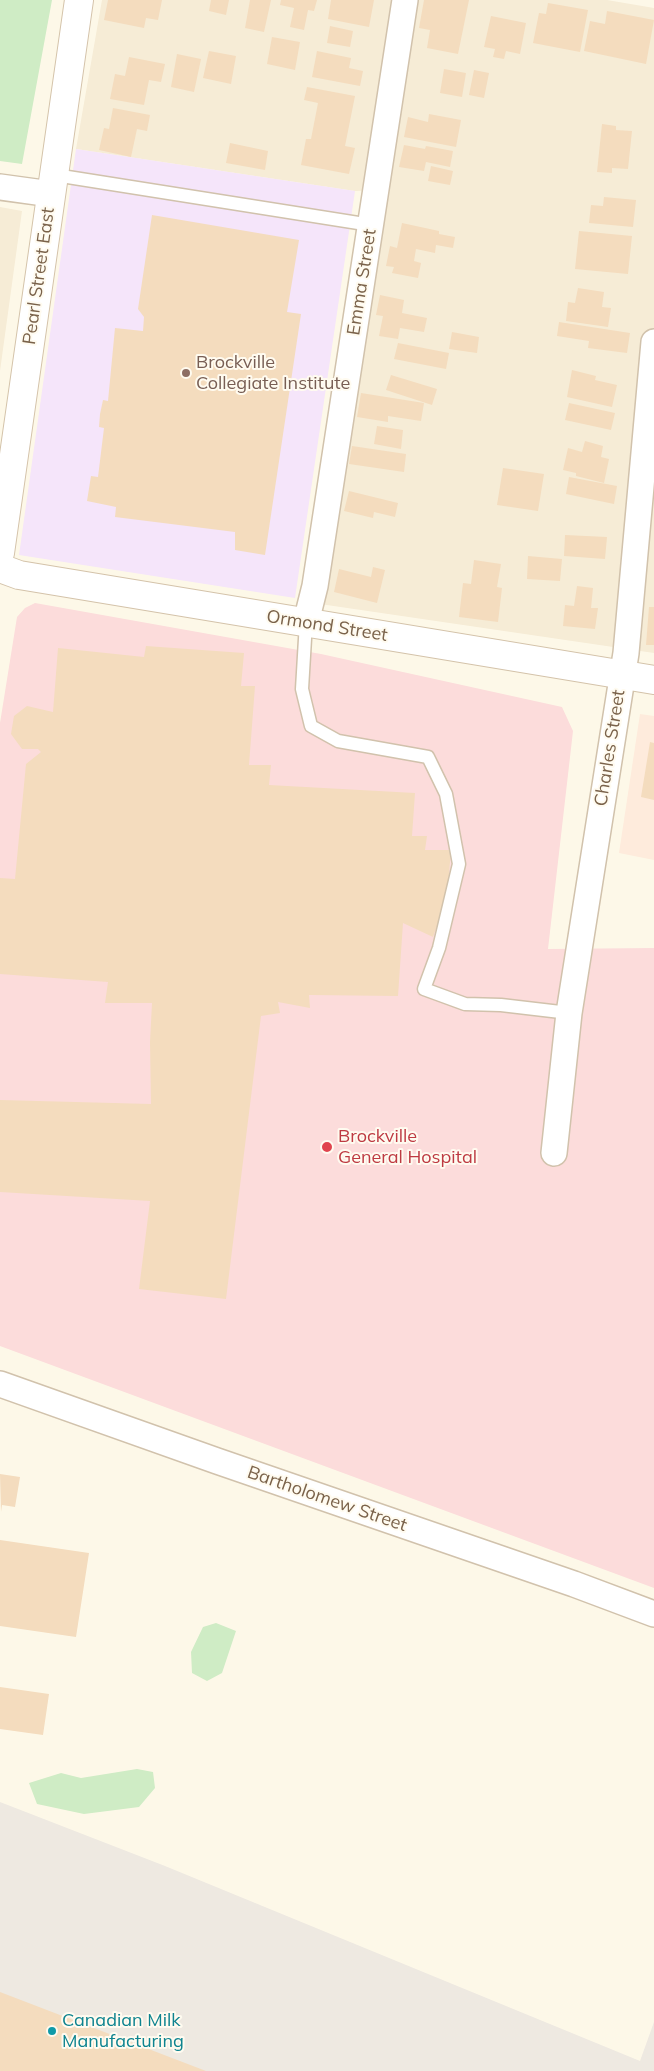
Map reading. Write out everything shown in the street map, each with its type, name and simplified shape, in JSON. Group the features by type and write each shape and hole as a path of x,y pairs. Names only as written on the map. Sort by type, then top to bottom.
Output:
{"street":[{"name":"Pearl Street East","path":"0,553 79,0"},
{"name":"Emma Street","path":"306,622 315,586 405,0"},
{"path":"0,187 53,184"},
{"name":"Charles Street","path":"554,1153 569,1013 627,640 654,342"},
{"name":"Ormond Street","path":"0,568 18,575 654,680"},
{"name":"Bartholomew Street","path":"0,1384 574,1584 654,1614"}],"lane":[{"path":"53,184 371,225"},
{"path":"306,622 302,689 311,726 338,741 428,757 446,794 458,864 439,948 424,988 465,1004 501,1005 569,1013"}],"shaded area":[{"path":"102,0 607,0 654,8 654,653 320,604 387,190 355,191 76,149"},
{"name":"Brockville Collegiate Institute","path":"76,149 355,191 295,598 19,555"},
{"path":"0,207 22,211 0,371"},
{"name":"Brockville General Hospital","path":"35,603 321,654 562,707 573,731 548,949 654,948 654,1588 0,1346 0,723 17,617 25,608"},
{"path":"640,714 654,716 654,860 619,853"},
{"path":"0,1802 165,1866 640,2061 654,2022 654,2071 0,2071"}],"green space":[{"path":"0,0 52,0 22,164 0,161"},
{"path":"216,1623 236,1631 222,1673 207,1681 192,1673 191,1652 203,1627"},
{"path":"137,1769 153,1772 155,1788 139,1807 84,1814 37,1804 29,1783 61,1773 81,1778"}],"building":[{"path":"108,0 162,0 158,20 146,18 144,28 104,20"},
{"path":"211,0 229,0 226,15 209,11"},
{"path":"250,0 271,0 264,32 245,28"},
{"path":"281,0 317,0 314,11 308,10 304,30 290,27 294,8 280,5"},
{"path":"331,0 374,0 369,27 328,19"},
{"path":"424,0 469,0 458,54 427,48 430,30 419,28"},
{"path":"548,3 588,10 580,52 533,43 539,13 546,14"},
{"path":"607,11 654,20 646,64 584,51 590,21 605,24"},
{"path":"491,16 526,23 520,54 506,51 504,59 493,57 495,49 484,47"},
{"path":"330,26 353,31 350,47 327,43"},
{"path":"272,37 300,42 295,70 267,64"},
{"path":"209,51 236,56 231,84 203,78"},
{"path":"317,51 351,58 349,68 363,71 360,86 312,77"},
{"path":"177,54 201,59 194,92 171,87"},
{"path":"129,57 165,64 161,82 149,80 144,105 110,99 115,74 125,76"},
{"path":"444,69 466,73 462,97 440,93"},
{"path":"474,70 489,73 484,98 469,95"},
{"path":"307,87 355,96 345,146 355,148 349,174 301,165 306,139 311,139 318,103 304,100"},
{"path":"113,108 150,115 147,131 137,129 131,157 99,150 104,128 109,129"},
{"path":"429,114 461,120 456,147 404,137 408,117 428,122"},
{"path":"602,124 616,126 616,130 632,131 628,169 612,168 612,173 597,172"},
{"path":"230,143 268,151 265,170 226,163"},
{"path":"404,145 425,149 426,146 453,151 450,167 426,162 424,171 399,167"},
{"path":"431,166 453,171 450,185 428,181"},
{"path":"604,197 636,200 633,227 589,223 591,205 603,206"},
{"path":"152,215 299,240 287,312 301,314 265,555 235,550 235,532 115,517 116,507 87,501 91,476 98,477 104,428 99,427 100,414 103,400 108,401 115,328 143,331 144,317 138,309"},
{"path":"402,223 439,231 439,234 455,237 453,248 436,245 435,253 416,249 414,261 421,263 418,278 392,273 394,267 386,266 390,246 397,248"},
{"path":"579,231 632,236 628,274 575,269"},
{"path":"578,288 604,292 602,307 611,308 608,327 566,321 568,302 575,303"},
{"path":"380,295 404,300 402,313 427,318 424,332 400,328 398,339 379,336 383,316 376,315"},
{"path":"559,322 630,333 627,353 588,348 589,341 557,336"},
{"path":"452,332 479,337 477,353 449,349"},
{"path":"398,343 449,353 446,369 394,359"},
{"path":"572,370 596,376 595,380 617,385 612,407 567,397"},
{"path":"391,375 437,389 432,405 386,390"},
{"path":"361,393 424,403 421,421 388,416 388,422 357,417"},
{"path":"569,403 615,413 611,430 565,420"},
{"path":"377,426 403,430 401,449 374,444"},
{"path":"585,441 603,446 601,457 609,459 604,483 576,476 576,473 563,470 568,448 582,452"},
{"path":"352,446 406,454 404,472 349,464"},
{"path":"503,468 544,474 538,511 497,505"},
{"path":"569,477 617,486 614,504 566,494"},
{"path":"349,491 398,503 395,517 374,512 373,518 344,511"},
{"path":"565,535 607,537 605,559 564,556"},
{"path":"528,556 562,559 560,581 527,579"},
{"path":"474,560 501,564 497,587 502,588 498,622 459,617 463,583 471,584"},
{"path":"373,567 385,570 377,603 334,592 339,569 371,577"},
{"path":"577,586 593,588 591,608 598,608 595,629 563,626 565,605 574,606"},
{"path":"649,607 654,607 654,645 646,645"},
{"path":"146,646 244,653 241,686 255,686 249,765 271,765 269,785 415,793 412,836 427,836 425,850 451,850 447,898 433,937 403,923 398,996 309,995 310,1008 278,1002 280,1013 261,1016 226,1299 139,1289 150,1201 0,1192 0,1100 151,1104 150,1042 152,1003 105,1003 108,982 0,974 0,878 15,879 26,764 41,752 38,749 22,749 11,734 14,716 27,706 53,712 58,648 144,657"},
{"path":"650,742 654,743 654,800 641,797"},
{"path":"0,1474 20,1477 15,1507 2,1505 1,1512"},
{"path":"0,1540 89,1553 76,1637 0,1626"},
{"path":"0,1687 49,1694 43,1735 0,1729"},
{"name":"Canadian Milk Manufacturing","path":"0,1992 206,2071 0,2071"}],"place":[{"name":"Brockville Collegiate Institute","path":"186,373"},
{"name":"Brockville General Hospital","path":"327,1147"},
{"name":"Canadian Milk Manufacturing","path":"52,2031"}]}
